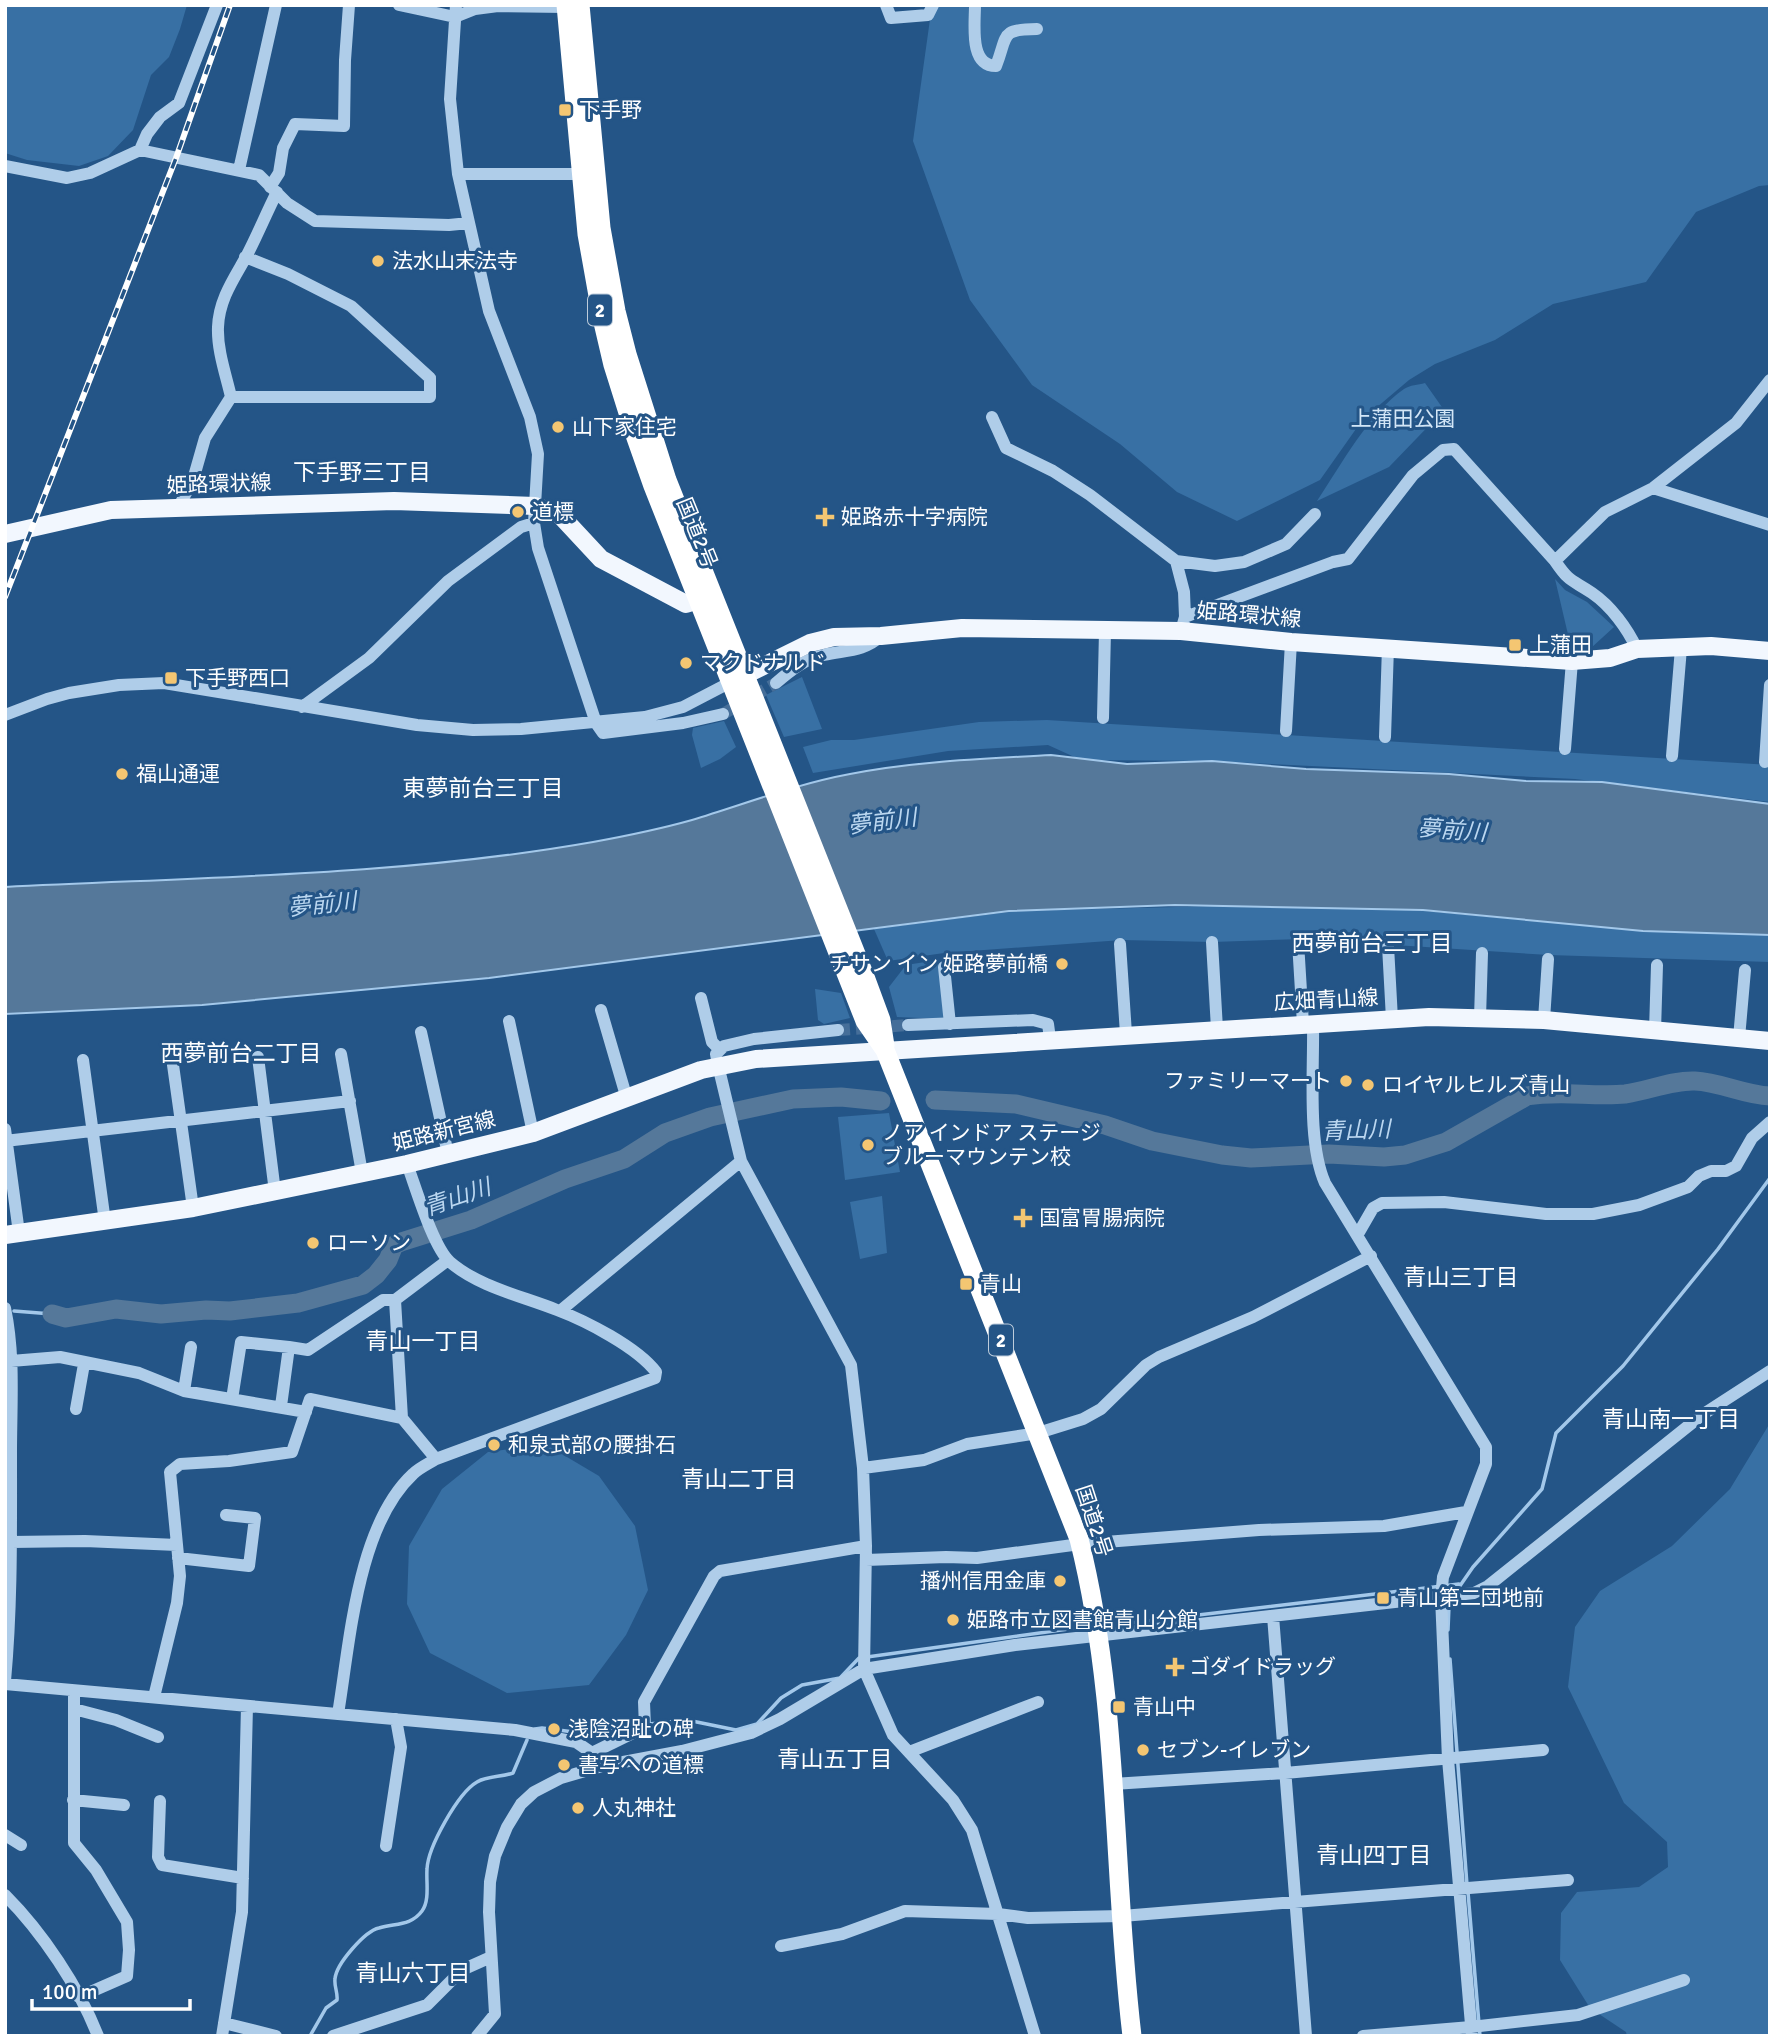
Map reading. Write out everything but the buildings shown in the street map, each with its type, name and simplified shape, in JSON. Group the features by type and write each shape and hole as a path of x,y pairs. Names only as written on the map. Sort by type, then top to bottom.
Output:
{"highway":[{"name":"国道2号","path":"571,6 580,174 597,292 613,365 639,447 699,600 738,678"},
{"name":"国道2号","path":"571,6 600,228 616,311 634,380 663,468 738,678 855,975 865,1021 885,1050 1080,1544 1100,1636 1132,2036"}],"main road":[{"name":"姫路環状線","path":"5,534 111,510 394,501 560,515 601,559 686,604 699,600"},
{"name":"姫路環状線","path":"738,678 810,643 834,637 881,636 962,628 1105,631 1183,624 1291,642 1572,661 1610,658 1637,649 1711,646 1770,651"},
{"name":"広畑青山線","path":"885,1050 1392,1019 1480,1018 1544,1020 1770,1041"},
{"name":"姫路新宮線","path":"12,1234 105,1223 193,1208 407,1164 533,1133 627,1099 718,1057 756,1059 885,1050"}],"street":[{"path":"140,150 146,134 160,117 179,103 217,5"},
{"path":"239,170 276,5"},
{"path":"178,509 193,480 205,438 231,397 219,348 217,329 220,309 273,189 283,148 295,124 344,126 349,5"},
{"path":"399,5 455,11 498,6 571,6"},
{"path":"886,5 891,18 928,15 933,5"},
{"path":"975,5 976,47 979,59 988,66 996,66 1007,34 1014,29 1037,29"},
{"path":"455,11 450,99 458,174 489,310 530,417 538,454 535,514 538,548 596,723 603,733 683,723 723,714"},
{"path":"5,166 67,177 90,173 140,150 259,175 302,215 315,221 449,225 468,223"},
{"path":"458,174 580,174"},
{"path":"231,397 430,397 430,378 351,306 288,274 245,257"},
{"path":"1555,561 1605,512 1653,488 1736,423 1770,380"},
{"path":"992,417 1006,448 1053,471 1090,495 1176,561 1215,566 1244,562 1286,544 1315,514"},
{"path":"1176,561 1184,592 1183,624 1333,562 1348,559 1413,475 1443,450 1454,449 1555,561 1569,581 1594,594 1628,629 1637,649"},
{"path":"1653,488 1770,525"},
{"path":"302,707 369,658 448,581 535,514"},
{"path":"1103,718 1105,631"},
{"path":"776,682 797,665 822,655 872,645 881,636"},
{"path":"1286,731 1291,642"},
{"path":"1385,737 1388,647"},
{"path":"1672,756 1681,648"},
{"path":"1565,749 1572,661"},
{"path":"5,715 69,693 142,683 185,685 417,725 473,730 521,729 645,718 683,707 738,678"},
{"path":"1765,762 1770,685"},
{"path":"1212,942 1217,1029"},
{"path":"1298,942 1308,1024 1318,1168 1325,1184 1486,1447 1486,1464 1443,1577 1441,1597 1448,1759 1466,1889 1475,2030"},
{"path":"1120,944 1126,1034"},
{"path":"1388,946 1392,1019"},
{"path":"1480,1018 1482,953"},
{"path":"1544,1020 1548,958"},
{"path":"1655,1031 1657,965"},
{"path":"944,967 950,1024"},
{"path":"1740,1038 1745,970"},
{"path":"701,998 718,1057 741,1161 851,1366 863,1468 866,1546 864,1662 893,1735 953,1800 972,1830 1035,2036"},
{"path":"601,1010 627,1099"},
{"path":"908,1025 1033,1020 1048,1024 1050,1039"},
{"path":"509,1021 533,1133"},
{"path":"718,1057 754,1039 838,1030"},
{"path":"421,1032 448,1154"},
{"path":"341,1054 362,1173"},
{"path":"258,1057 275,1192"},
{"path":"83,1060 105,1223"},
{"path":"173,1065 193,1208"},
{"path":"12,1234 6,1137 181,1122 349,1101"},
{"path":"1358,1234 1373,1208 1382,1203 1444,1202 1546,1214 1593,1214 1639,1205 1688,1187 1699,1176 1711,1171 1726,1171 1736,1166 1752,1138 1770,1122"},
{"path":"561,1311 741,1161"},
{"path":"338,1714 364,1561 392,1501 413,1474 436,1459 655,1378 656,1371 632,1348 561,1311 502,1290 468,1274 448,1261 433,1231 407,1164"},
{"path":"863,1468 924,1460 967,1444 1038,1433 1083,1419 1101,1409 1146,1365 1159,1357 1253,1317 1371,1256"},
{"path":"232,1399 241,1342 307,1350 383,1300 395,1300 448,1261"},
{"path":"395,1300 402,1418 436,1459"},
{"path":"5,1308 11,1361 8,1462 11,1612 5,1682 74,1691 514,1730 576,1742 592,1753 603,1766"},
{"path":"184,1391 191,1347"},
{"path":"282,1406 289,1347"},
{"path":"11,1361 60,1357 139,1373 184,1391 306,1412"},
{"path":"76,1409 85,1364"},
{"path":"477,2036 495,2014 490,1882 495,1856 507,1827 521,1804 534,1792 561,1778 603,1766 751,1734 780,1720 864,1662 1474,1593 1488,1586 1702,1415 1770,1371"},
{"path":"154,1697 177,1603 180,1576 170,1472 180,1464 229,1461 292,1452 310,1399 402,1418"},
{"path":"866,1560 977,1558 1080,1544 1259,1530 1384,1526 1466,1513"},
{"path":"11,1542 85,1541 177,1551 249,1566 254,1518 226,1515"},
{"path":"592,1753 646,1727 644,1702 713,1576 720,1571 866,1546"},
{"path":"1273,1616 1306,2036"},
{"path":"74,1691 74,1843 96,1870 127,1922 129,1950 127,1976 79,1997"},
{"path":"909,1752 1038,1702"},
{"path":"247,1706 242,1912 223,2029 276,2036"},
{"path":"74,1709 116,1720 158,1737"},
{"path":"386,1846 401,1746 396,1719"},
{"path":"1113,1784 1285,1773 1543,1749"},
{"path":"73,1800 124,1805"},
{"path":"160,1801 158,1857 162,1865 243,1878"},
{"path":"5,1835 21,1845"},
{"path":"781,1946 842,1934 905,1911 998,1914 1028,1918 1122,1916 1568,1880"},
{"path":"5,1895 48,1947 79,1997 98,2036"},
{"path":"333,2036 426,2005 462,1970 491,1957"},
{"path":"1363,2036 1475,2030 1578,2015 1684,1980"}],"green space":[{"path":"5,5 187,5 169,57 151,75 133,130 108,156 79,166 27,160 5,153"},
{"path":"932,5 1770,5 1770,185 1759,186 1696,212 1646,282 1553,304 1495,340 1435,364 1409,380 1363,419 1320,480 1237,521 1177,492 1120,444 1032,385 970,300 913,141"},
{"name":"上蒲田公園","path":"1425,383 1444,410 1389,467 1317,501 1367,425 1404,389"},
{"path":"1555,579 1565,590 1587,602 1614,627 1591,648 1570,643"},
{"path":"802,677 822,729 784,737 766,695"},
{"path":"1047,720 1770,765 1770,802 1575,779 1212,761 1081,760 1048,745 948,751 813,773 803,747 831,740 854,740 979,722"},
{"path":"724,721 736,747 701,768 692,735 693,728"},
{"path":"1217,906 1414,910 1643,931 1770,935 1770,962 1549,955 1302,939 1212,942 1122,940 944,953 888,961 874,929 1017,911"},
{"path":"938,960 944,1019 897,1017 889,987 906,965"},
{"path":"815,989 841,993 850,1018 824,1024 818,1020"},
{"name":"ノア インドア ステージ ブルーマウンテン校","path":"889,1113 900,1172 845,1180 838,1117"},
{"name":"ノア インドア ステージ ブルーマウンテン校","path":"882,1196 887,1253 860,1259 850,1202"},
{"path":"1770,1423 1770,2036 1627,2036 1626,2032 1590,2008 1560,1960 1561,1913 1577,1892 1639,1887 1668,1867 1667,1842 1624,1803 1568,1687 1575,1627 1600,1591 1672,1546 1730,1489"},
{"path":"545,1444 599,1476 635,1526 648,1590 626,1635 589,1685 507,1693 430,1653 407,1604 409,1546 442,1489 488,1452"}],"water":[{"name":"夢前川","path":"1051,755 1127,764 1212,761 1526,781 1602,782 1770,804 1770,935 1643,931 1423,910 1175,905 1009,911 489,978 202,1005 5,1014 5,887 300,874 520,853 593,842 668,826 850,774 925,763"}],"waterway":[{"name":"青山川","path":"935,1100 1016,1104 1105,1125 1152,1141 1251,1158 1329,1154 1384,1157 1405,1155 1446,1142 1527,1096 1539,1094 1625,1094 1678,1082 1695,1081 1770,1096"},
{"name":"青山川","path":"52,1314 66,1318 116,1309 161,1314 230,1311 298,1303 363,1285 376,1275 388,1260 394,1245 471,1220 565,1179 624,1159 665,1133 710,1117 793,1099 841,1097 881,1101"},
{"path":"1455,1593 1473,1567 1542,1489 1556,1433 1623,1366 1718,1249 1770,1178"},
{"path":"14,1311 52,1314"},
{"path":"1122,1624 1459,1584"},
{"path":"1448,1630 1449,1606 1452,1600"},
{"path":"867,1657 1083,1627"},
{"path":"649,1724 687,1720 736,1730 757,1724 781,1698 802,1685 840,1678 859,1658"},
{"path":"1450,1659 1467,1885"},
{"path":"535,1729 582,1733 638,1725"},
{"path":"310,2036 326,2008 337,2000 337,1973 352,1949 373,1930 408,1922 422,1911 426,1902 429,1859 445,1821 461,1797 481,1780 513,1773 527,1740"},
{"path":"1468,1892 1480,2036"}],"tunnel":[{"path":"723,714 776,683"},
{"path":"838,1030 908,1025"}],"railway":[{"path":"5,597 176,158 230,5"}],"place":[{"name":"下手野","path":"565,110"},
{"name":"法水山末法寺","path":"378,261"},
{"name":"山下家住宅","path":"558,427"},
{"name":"道標","path":"518,512"},
{"name":"姫路赤十字病院","path":"825,517"},
{"name":"上蒲田","path":"1515,645"},
{"name":"マクドナルド","path":"686,663"},
{"name":"下手野西口","path":"171,678"},
{"name":"福山通運","path":"122,774"},
{"name":"チサン イン 姫路夢前橋","path":"1062,964"},
{"name":"ファミリーマート","path":"1346,1081"},
{"name":"ロイヤルヒルズ青山","path":"1368,1085"},
{"name":"ノア インドア ステージ ブルーマウンテン校","path":"868,1145"},
{"name":"国富胃腸病院","path":"1023,1218"},
{"name":"ローソン","path":"313,1243"},
{"name":"青山","path":"966,1284"},
{"name":"和泉式部の腰掛石","path":"494,1445"},
{"name":"播州信用金庫","path":"1060,1581"},
{"name":"青山第二団地前","path":"1383,1598"},
{"name":"姫路市立図書館青山分館","path":"953,1620"},
{"name":"ゴダイドラッグ","path":"1175,1667"},
{"name":"青山中","path":"1119,1707"},
{"name":"浅陰沼趾の碑","path":"554,1729"},
{"name":"セブン-イレブン","path":"1143,1750"},
{"name":"書写への道標","path":"564,1765"},
{"name":"人丸神社","path":"578,1808"}],"district":[{"name":"下手野三丁目","path":"362,472"},
{"name":"東夢前台三丁目","path":"483,788"},
{"name":"西夢前台三丁目","path":"1372,943"},
{"name":"西夢前台二丁目","path":"241,1053"},
{"name":"青山三丁目","path":"1461,1277"},
{"name":"青山一丁目","path":"423,1341"},
{"name":"青山南一丁目","path":"1671,1419"},
{"name":"青山二丁目","path":"739,1479"},
{"name":"青山五丁目","path":"835,1759"},
{"name":"青山四丁目","path":"1374,1855"},
{"name":"青山六丁目","path":"413,1973"}]}
